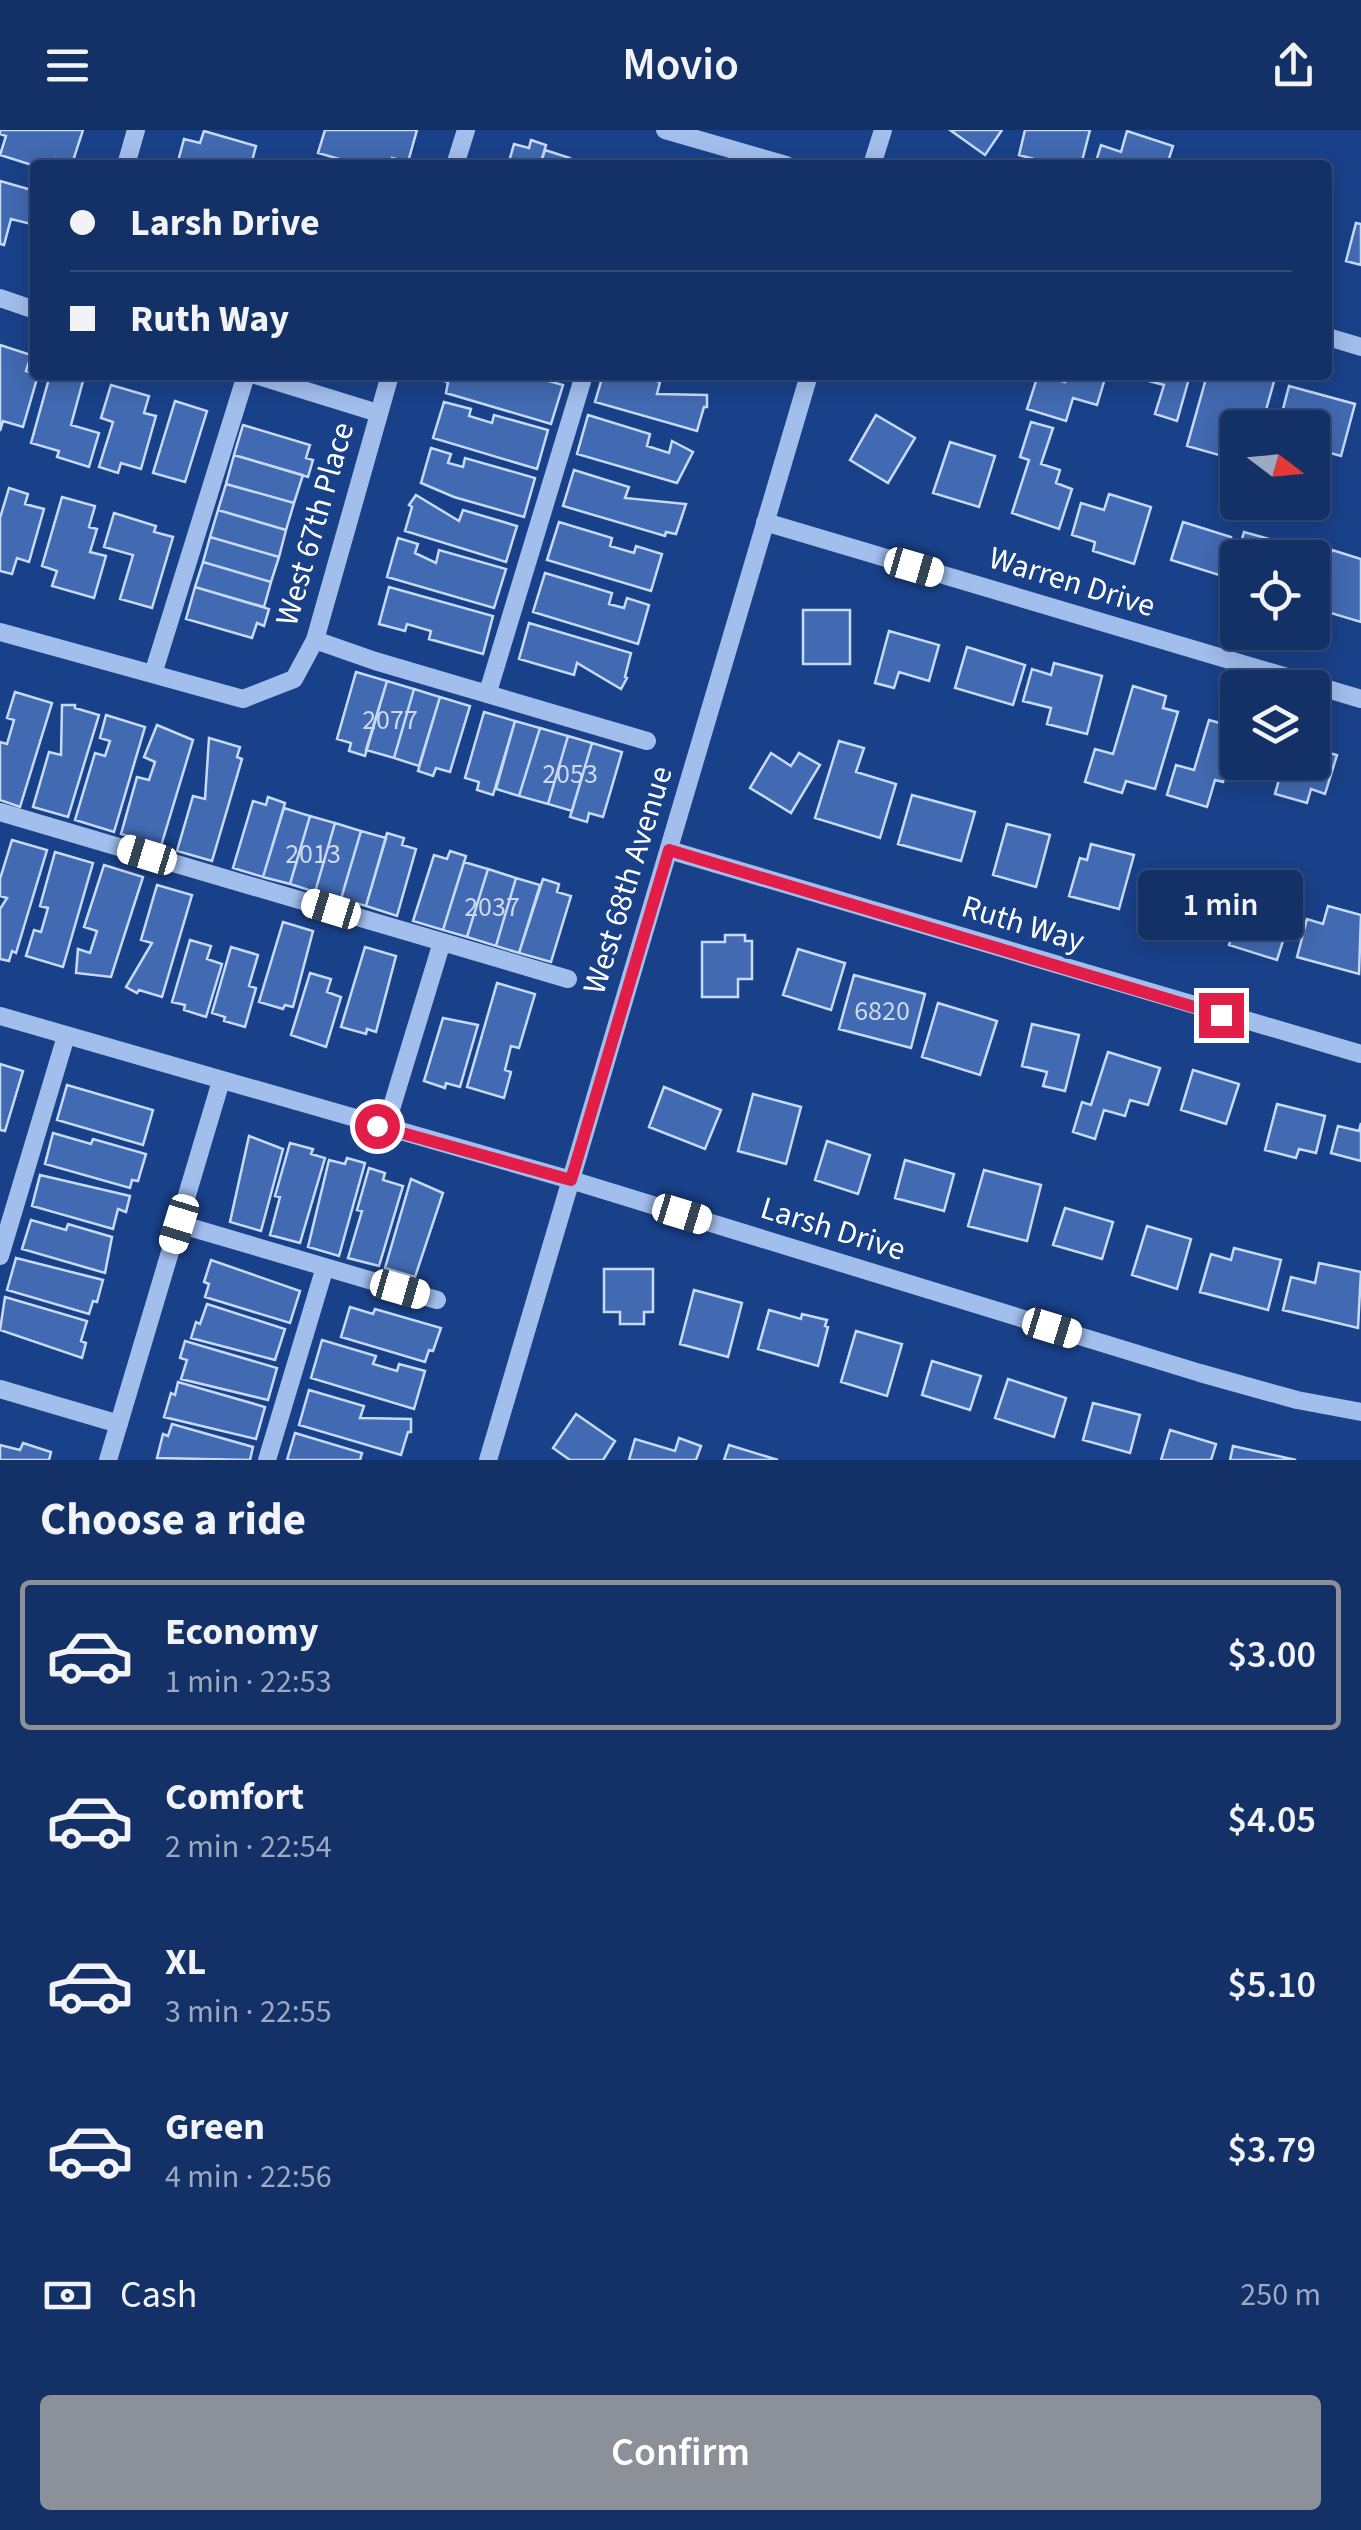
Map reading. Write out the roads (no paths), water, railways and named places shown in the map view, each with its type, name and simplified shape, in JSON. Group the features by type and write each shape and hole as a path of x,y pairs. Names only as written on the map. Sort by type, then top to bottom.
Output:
{"street":[{"path":"127,160 136,130"},
{"path":"457,160 466,130"},
{"path":"665,130 769,160"},
{"path":"873,160 882,130"},
{"path":"0,298 30,308"},
{"path":"1332,338 1361,348"},
{"path":"153,674 244,380"},
{"path":"270,380 378,413"},
{"name":"West 67th Place","path":"0,632 243,700 294,679 315,640 388,380"},
{"path":"488,692 582,380"},
{"name":"West 68th Avenue","path":"488,1460 808,380"},
{"name":"Warren Drive","path":"765,522 1361,699"},
{"path":"315,640 647,741"},
{"path":"0,812 568,979"},
{"name":"Ruth Way","path":"669,850 1361,1054"},
{"path":"385,1129 442,942"},
{"name":"Larsh Drive","path":"0,1016 571,1180 1200,1373 1297,1400 1361,1412"},
{"path":"0,1256 8,1199 66,1036"},
{"path":"108,1460 222,1081"},
{"path":"179,1224 437,1300"},
{"path":"268,1460 325,1268"},
{"path":"0,1390 119,1424"}]}
